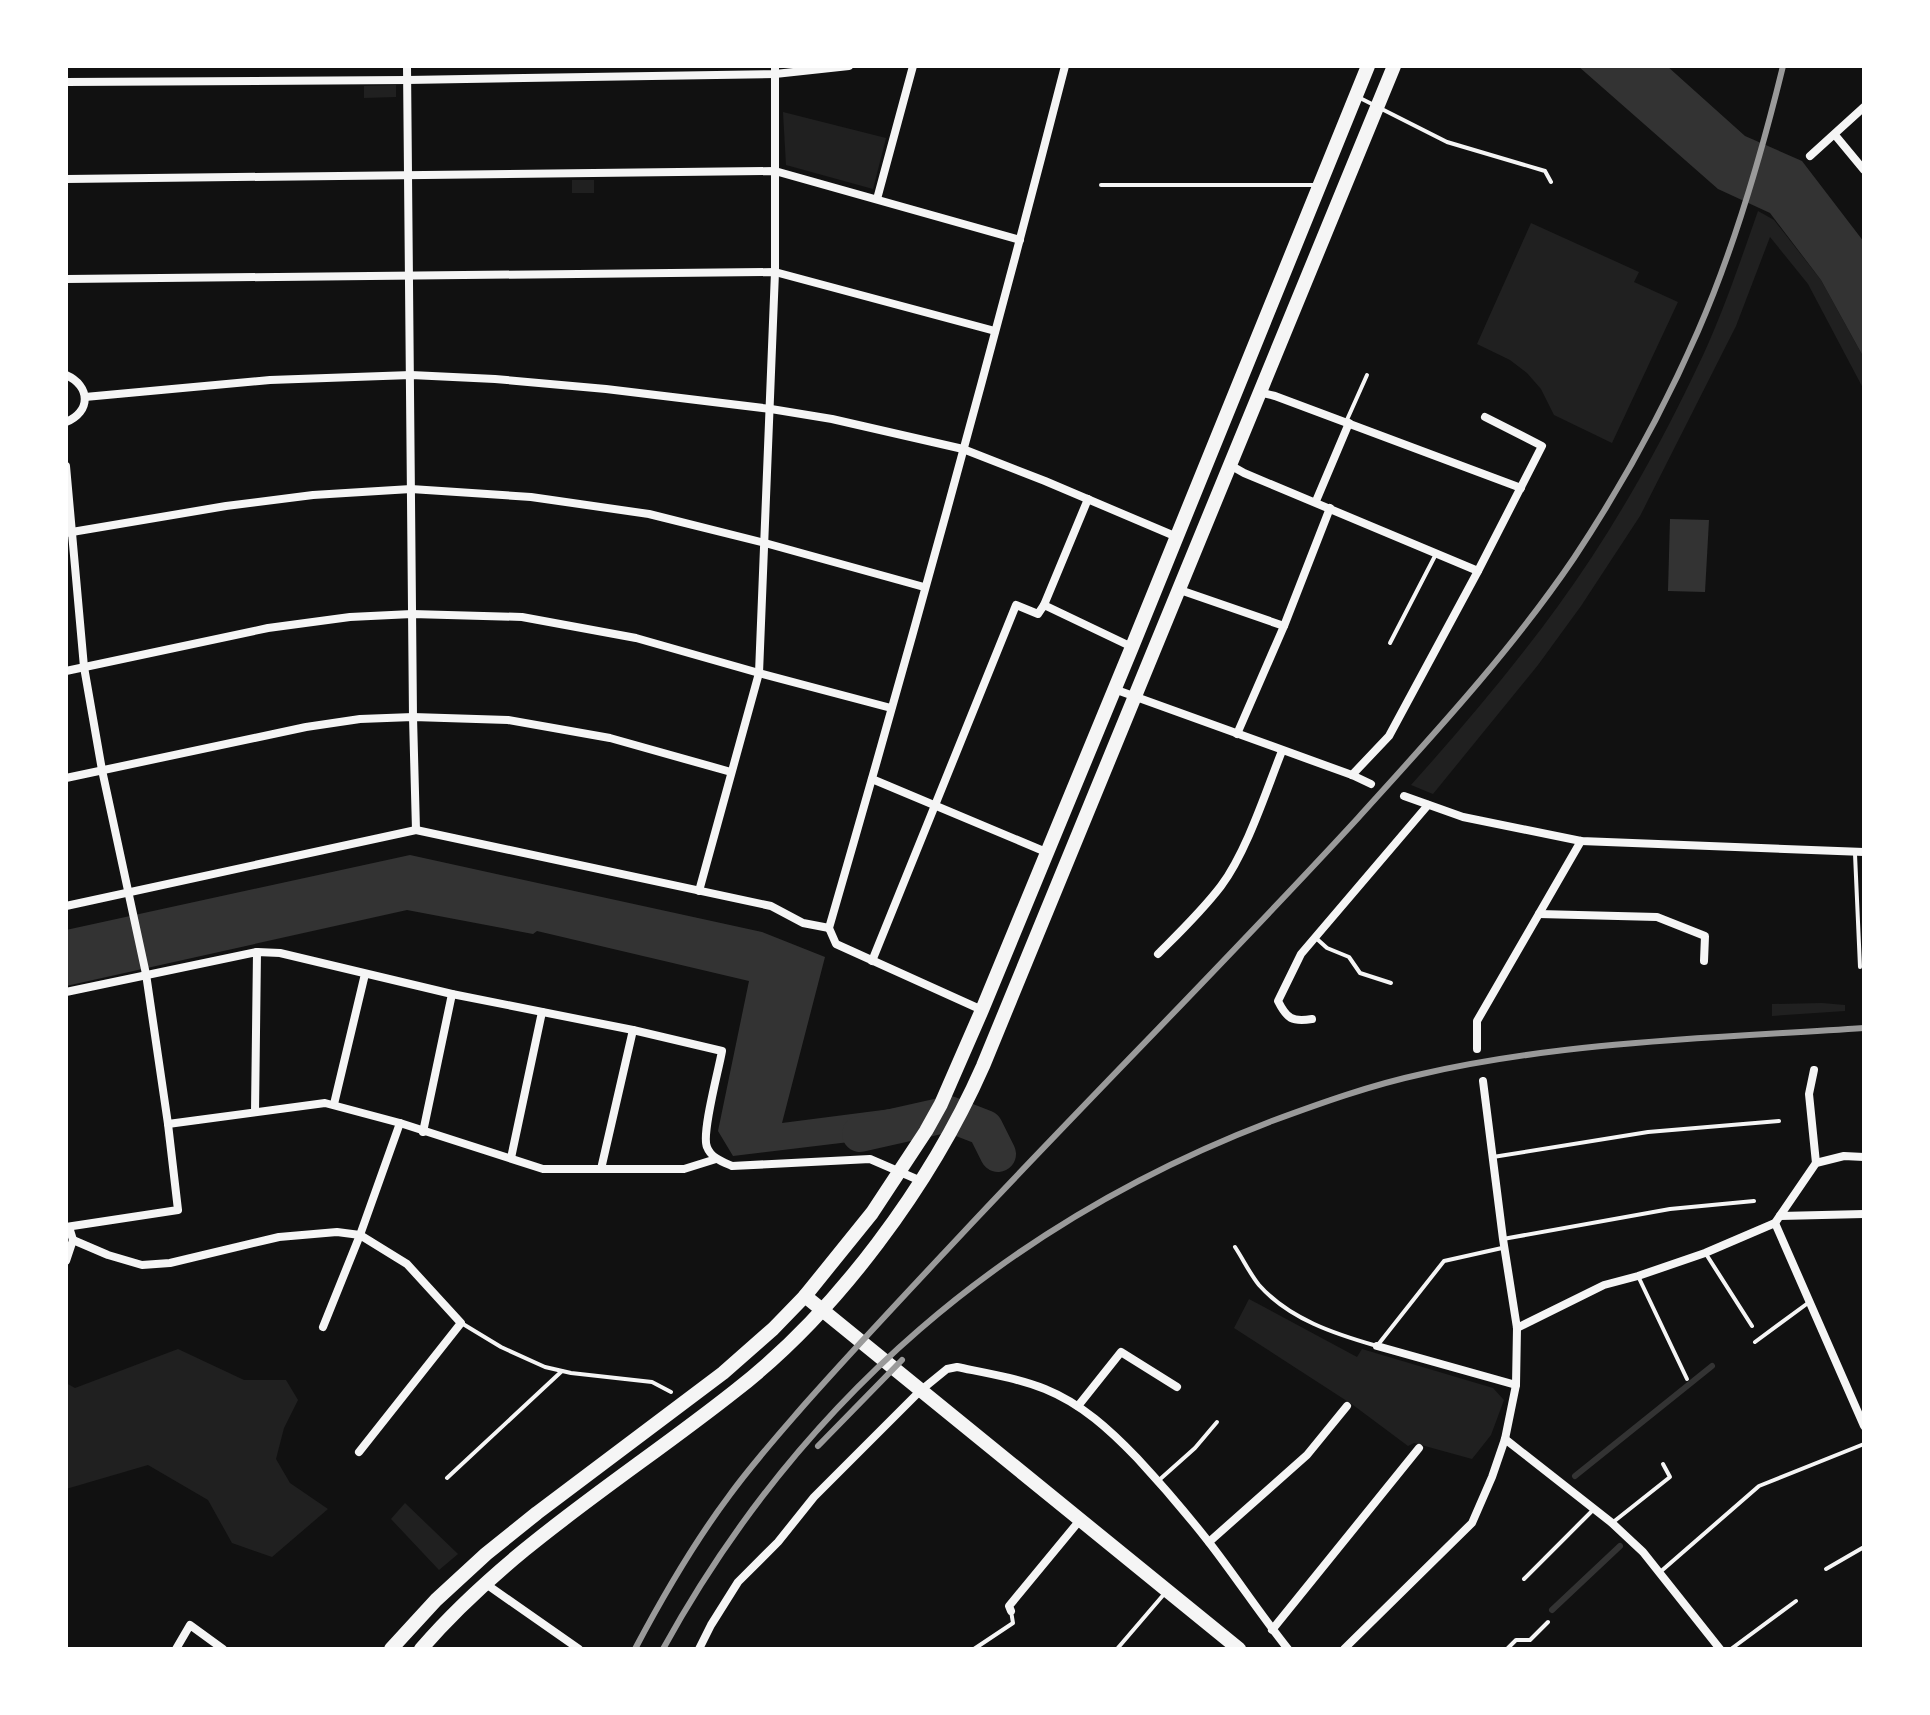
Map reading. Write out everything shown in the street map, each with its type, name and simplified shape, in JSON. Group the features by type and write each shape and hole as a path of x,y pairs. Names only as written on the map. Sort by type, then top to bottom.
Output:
{"main road":[{"path":"391,1649 436,1600 486,1554 723,1373 773,1329 805,1296 872,1213 926,1131 982,1010 1368,66"},
{"path":"421,1649 486,1584 549,1530 737,1390 790,1345 891,1225 921,1181 966,1104 1394,66"},
{"path":"805,1296 1239,1649"}],"street":[{"path":"407,66 416,830"},
{"path":"66,82 407,80 849,66"},
{"path":"877,199 913,66"},
{"path":"982,1010 836,944 829,928 963,449 1065,66"},
{"path":"699,891 759,673 775,272 775,70"},
{"path":"1810,156 1864,107"},
{"path":"1835,135 1864,170"},
{"path":"66,179 775,171 1020,240"},
{"path":"66,279 775,272 995,331"},
{"path":"66,375 79,383 85,397 81,412 66,422"},
{"path":"85,397 270,380 411,375 606,389 771,409 832,419 963,449 1177,537"},
{"path":"1259,392 1521,488"},
{"path":"1352,775 1389,736 1542,446 1485,417"},
{"path":"1316,501 1347,423"},
{"path":"1230,465 1478,571"},
{"path":"66,466 69,532 84,667 102,770 145,970 178,1210 68,1227 73,1240 66,1261"},
{"path":"69,532 226,506 411,489 531,497 649,514 924,587"},
{"path":"872,961 1016,605 1038,614 1088,499"},
{"path":"1237,734 1330,508"},
{"path":"1180,590 1284,626"},
{"path":"1044,605 1132,647"},
{"path":"66,671 268,628 350,617 412,614 522,617 636,638 891,708"},
{"path":"1114,689 1371,784"},
{"path":"66,778 306,727 360,719 413,717 508,720 610,738 731,772"},
{"path":"1158,954 1223,884 1242,849 1282,751"},
{"path":"872,779 1046,852"},
{"path":"1404,796 1478,820 1581,841 1859,852"},
{"path":"1312,1019 1297,1021 1285,1015 1278,1001 1301,954 1428,805"},
{"path":"66,906 416,830 771,906 803,923 829,928"},
{"path":"1477,1049 1477,1021 1581,841"},
{"path":"1539,914 1657,917 1705,936 1704,961"},
{"path":"255,1112 257,952"},
{"path":"66,992 145,970 257,952 280,953 452,994 633,1030 722,1051 706,1132 706,1146 716,1159 732,1166 870,1159 921,1181"},
{"path":"334,1104 365,974"},
{"path":"423,1132 452,994"},
{"path":"511,1158 542,1012"},
{"path":"601,1169 633,1030"},
{"path":"1777,1220 1816,1163 1809,1094 1814,1070"},
{"path":"1344,1649 1472,1523 1505,1439 1516,1385 1517,1328 1483,1081"},
{"path":"168,1124 325,1103 400,1123 543,1169 684,1169 716,1159"},
{"path":"323,1327 400,1123"},
{"path":"1816,1163 1844,1156 1864,1157"},
{"path":"1517,1328 1604,1285 1705,1253 1777,1220 1864,1214"},
{"path":"1777,1220 1864,1426"},
{"path":"73,1240 142,1265 170,1263 279,1237 337,1232 360,1235 407,1264 461,1323 359,1452"},
{"path":"1377,1346 1516,1385"},
{"path":"1078,1406 1121,1352 1177,1387"},
{"path":"699,1649 738,1582 778,1542 814,1497 920,1391 947,1369 957,1367 1020,1380 1047,1390 1096,1419 1158,1481 1209,1542 1288,1649"},
{"path":"1209,1542 1307,1455 1347,1406"},
{"path":"1505,1439 1595,1509 1643,1552 1720,1649"},
{"path":"1272,1630 1419,1448"},
{"path":"1011,1611 1009,1606 1080,1520"},
{"path":"486,1584 579,1649"},
{"path":"176,1649 190,1625 223,1649"}],"lane":[{"path":"1355,96 1447,142 1545,171 1551,182"},
{"path":"1101,185 1319,185"},
{"path":"1347,423 1367,375"},
{"path":"1390,643 1436,554"},
{"path":"1859,852 1860,967"},
{"path":"1315,937 1327,948 1349,957 1360,973 1391,983"},
{"path":"1493,1157 1648,1132 1779,1121"},
{"path":"1235,1247 1258,1284 1285,1309 1339,1335 1377,1346 1444,1261 1504,1243 1670,1209 1754,1201"},
{"path":"1705,1253 1752,1326"},
{"path":"1638,1276 1687,1379"},
{"path":"1755,1342 1810,1302"},
{"path":"461,1323 529,1361 562,1371 652,1382 671,1392"},
{"path":"447,1478 562,1371"},
{"path":"1158,1481 1195,1448 1217,1422"},
{"path":"1659,1573 1759,1486 1864,1444"},
{"path":"1612,1523 1670,1477 1663,1464"},
{"path":"1524,1579 1595,1509"},
{"path":"1826,1569 1864,1547"},
{"path":"1117,1649 1167,1591"},
{"path":"1731,1649 1796,1601"},
{"path":"974,1649 1013,1623 1011,1611"},
{"path":"1507,1649 1516,1640 1530,1640 1548,1622"}],"shaded area":[{"path":"1578,66 1667,66 1745,136 1802,161 1864,242 1864,358 1821,280 1770,213 1718,189"},
{"path":"396,85 396,97 364,98 364,86"},
{"path":"783,112 886,138 873,189 786,165"},
{"path":"572,180 594,180 594,193 572,193"},
{"path":"1758,211 1774,220 1821,280 1864,358 1864,390 1808,284 1770,237 1736,326 1640,516 1538,665 1433,794 1411,785 1523,652 1578,578 1615,521 1705,351"},
{"path":"1531,223 1639,272 1634,282 1678,302 1612,443 1554,415 1541,389 1527,373 1510,360 1477,344"},
{"path":"1670,519 1709,520 1705,592 1668,591"},
{"path":"410,855 762,932 825,957 782,1123 914,1106 899,1136 733,1156 718,1131 749,981 537,931 533,934 407,910 66,986 66,930"},
{"path":"1772,1004 1845,1005 1845,1011 1772,1016"},
{"path":"1249,1299 1357,1357 1362,1349 1493,1388 1504,1400 1491,1435 1472,1459 1414,1443 1408,1446 1353,1405 1234,1328"},
{"path":"178,1349 244,1380 286,1380 298,1400 284,1428 276,1459 290,1483 328,1509 272,1557 232,1543 208,1500 148,1465 66,1489 66,1383 75,1388"},
{"path":"405,1503 458,1554 439,1570 391,1519"}],"waterway":[{"path":"860,1134 949,1114 985,1128 998,1154"},
{"path":"1575,1476 1712,1366"},
{"path":"1552,1610 1620,1546"}],"railway":[{"path":"635,1649 703,1533 785,1427 974,1221 1358,818 1470,692 1550,592 1625,476 1698,331 1746,200 1783,66"},
{"path":"663,1649 718,1559 779,1476 846,1399 920,1330 999,1267 1084,1211 1175,1162 1272,1121 1346,1095 1403,1078 1476,1063 1642,1042 1864,1028"},
{"path":"818,1446 902,1360"}]}
